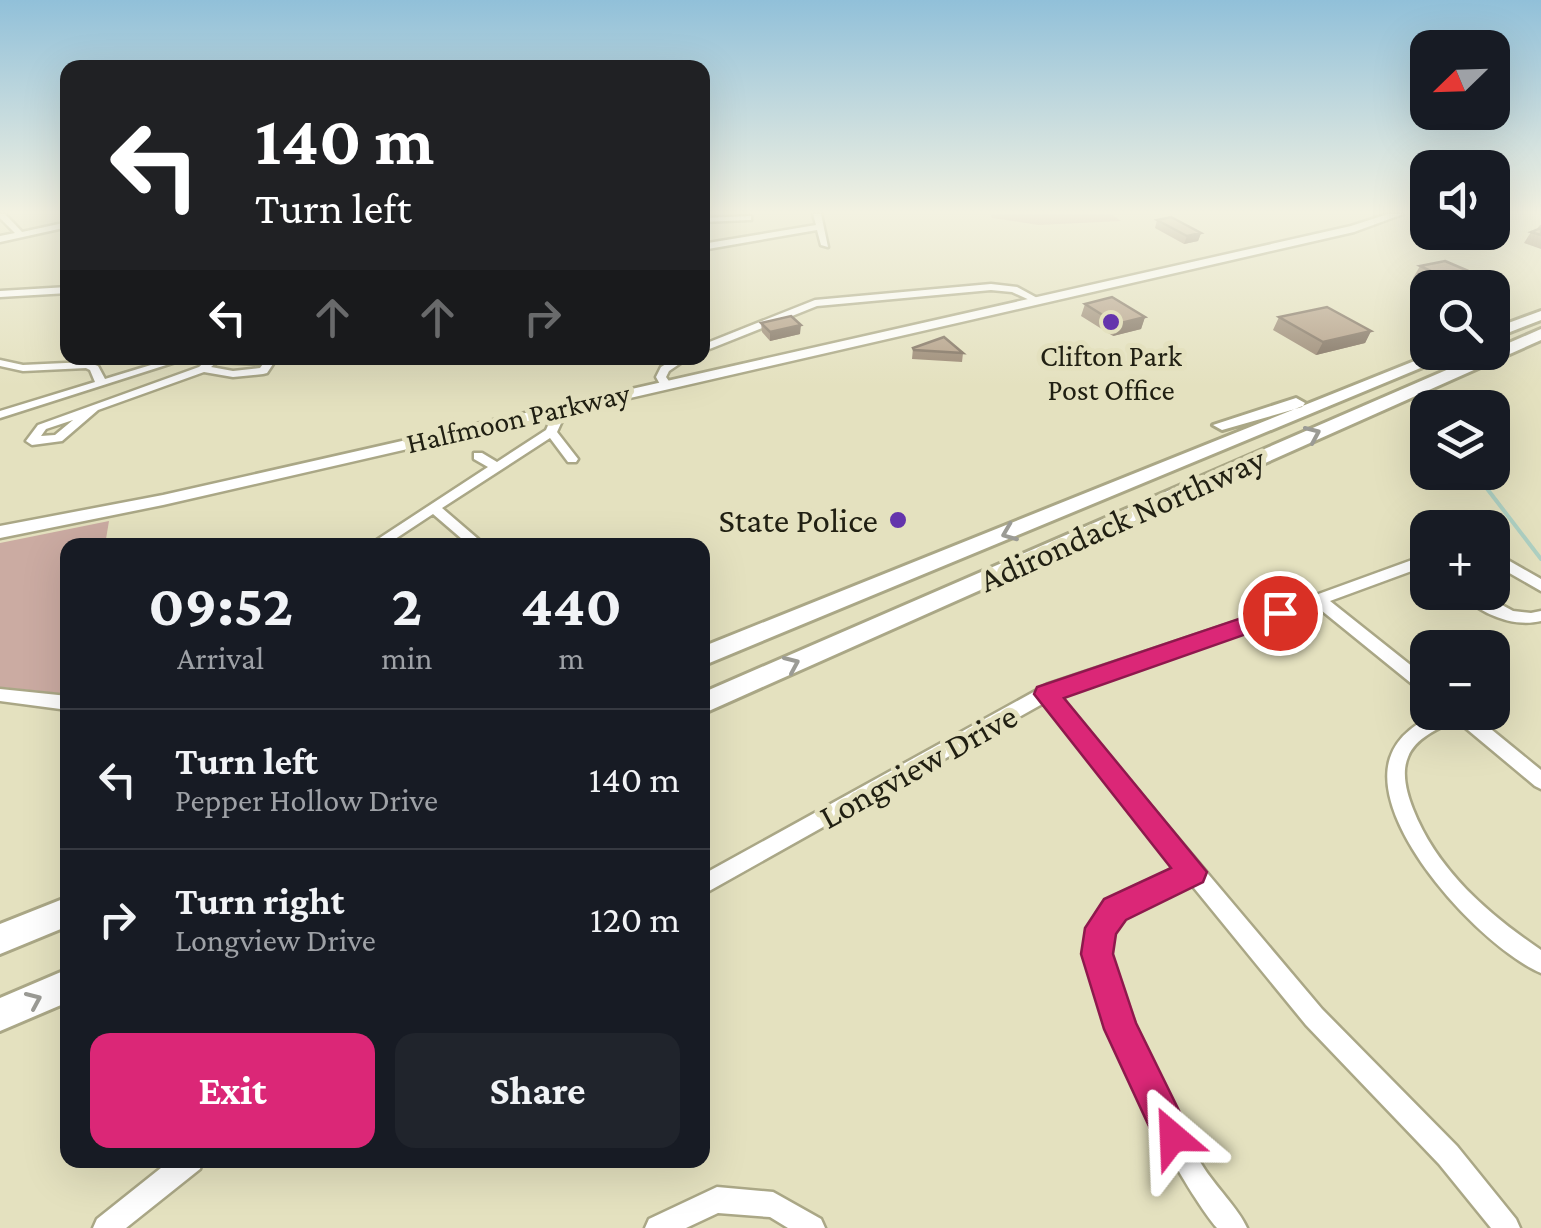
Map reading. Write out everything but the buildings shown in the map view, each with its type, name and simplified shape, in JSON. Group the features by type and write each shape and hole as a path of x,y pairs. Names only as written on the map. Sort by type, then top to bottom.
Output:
{"highway":[{"path":"1510,327 1541,314"},
{"name":"Adirondack Northway","path":"710,700 1541,334"},
{"path":"1222,425 1410,368"},
{"name":"Adirondack Northway","path":"710,654 1410,370"},
{"path":"0,939 60,915"},
{"path":"0,1015 60,989"}],"main road":[{"name":"Halfmoon Parkway","path":"0,532 280,474 1161,271"}],"street":[{"path":"710,346 798,308 841,298 991,287 1014,289 1034,299"},
{"path":"0,294 60,290"},
{"path":"0,363 23,368 87,365 94,368 101,382"},
{"path":"0,415 159,365"},
{"path":"94,408 58,438 32,441 42,427 206,365"},
{"path":"202,368 242,375 263,371 267,365"},
{"path":"665,384 662,377 672,365"},
{"path":"20,396 54,389 78,390"},
{"path":"386,538 551,432 556,422 554,410"},
{"path":"551,432 572,458"},
{"path":"478,456 496,467"},
{"path":"433,507 470,538"},
{"name":"Longview Drive","path":"710,882 1046,694 1410,567"},
{"path":"1510,567 1541,586"},
{"path":"1318,600 1410,674"},
{"path":"1500,610 1530,619 1541,616"},
{"path":"1046,694 1314,1017 1448,1155 1507,1228"},
{"path":"0,696 60,702"},
{"path":"1423,730 1403,748 1398,762 1397,789 1408,823 1440,876 1477,914 1541,962"},
{"path":"1479,730 1541,781"},
{"path":"1192,872 1115,910 1101,928 1097,954 1121,1029 1173,1137 1204,1192 1234,1228"},
{"path":"106,1228 181,1168"},
{"path":"658,1228 717,1200 773,1206 812,1228"}],"shaded area":[{"path":"109,521 106,538 60,538 60,693 0,687 0,543"}],"waterway":[{"path":"1488,490 1541,559"}],"place":[{"name":"Clifton Park Post Office","path":"1111,322"},
{"name":"State Police","path":"898,520"}],"route":[{"path":"1173,1137 1121,1029 1103,984 1097,954 1101,928 1115,910 1192,872 1046,694 1280,613"}]}
